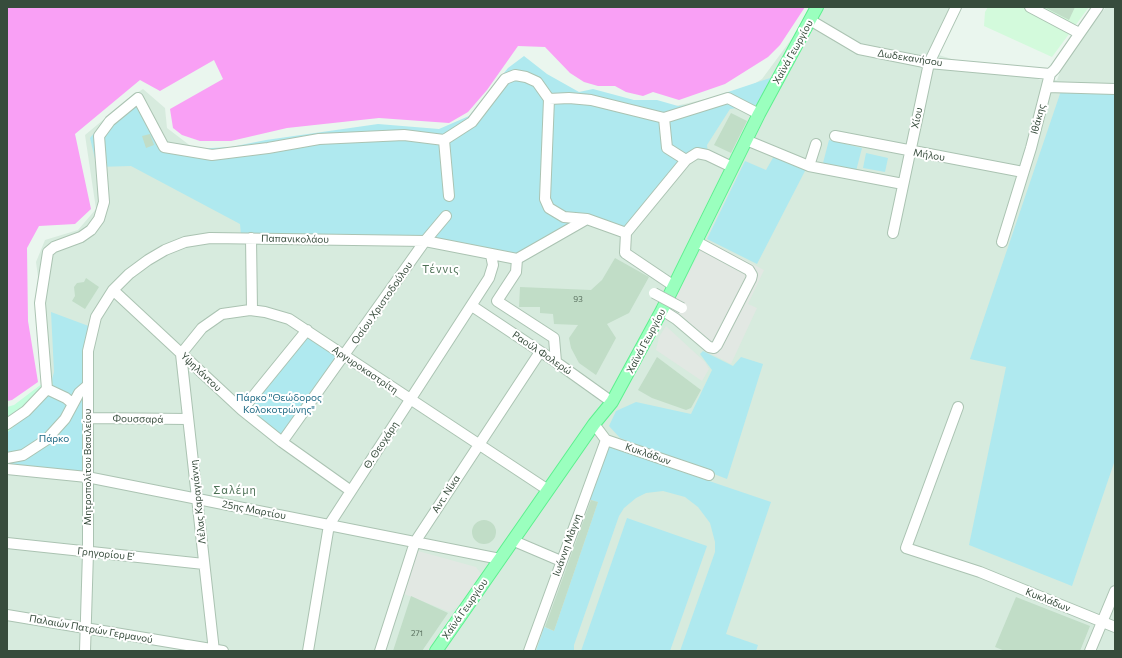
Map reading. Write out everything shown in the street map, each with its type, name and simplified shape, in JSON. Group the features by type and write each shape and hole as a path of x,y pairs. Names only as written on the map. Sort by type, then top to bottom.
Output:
{"main road":[{"name":"Χαϊνά Γεωργίου","path":"436,651 594,424 612,402 697,242 759,114 817,7"}],"street":[{"name":"Χίου","path":"893,233 929,63 956,7"},
{"path":"1030,7 1079,33"},
{"name":"Ιθάκης","path":"1002,242 1050,74 1068,52 1079,33 1098,7"},
{"name":"Δωδεκανήσου","path":"810,20 858,50 929,63 1018,70 1040,75 1050,74"},
{"path":"7,424 26,411 47,389 40,302 48,252 54,247 81,237 91,230 99,219 104,202 99,136 110,121 138,98 164,147 212,155 268,148 319,139 404,135 444,140 472,122 505,79 515,75 526,76 537,82 549,99 545,200 549,208 564,217 587,219 626,233"},
{"path":"1047,87 1115,89"},
{"path":"549,99 569,98 591,100 664,118 728,98 759,114"},
{"path":"664,118 667,148 686,160"},
{"name":"Μήλου","path":"835,136 910,152 1023,172"},
{"path":"444,140 449,196"},
{"path":"746,140 809,166 903,184"},
{"path":"809,166 816,144"},
{"path":"674,286 625,253 626,233 686,160 697,153 707,155 732,167"},
{"name":"Οσίου Χριστοδούλου","path":"282,442 425,242 446,216"},
{"path":"556,362 554,338 497,301 516,272 518,259 587,219"},
{"name":"Παπανικολάου","path":"113,290 129,274 148,260 178,245 210,238 425,242 518,259"},
{"path":"251,238 252,310"},
{"path":"662,310 676,319 709,347 714,348 717,345 751,279 752,274 749,270 697,242"},
{"name":"Θ. Θεοχάρη","path":"308,651 329,525 489,278 493,265 491,255"},
{"name":"Υψηλάντου","path":"113,290 242,410 282,442 351,491"},
{"name":"Μητροπολίτου Βασιλείου","path":"85,651 88,552 88,351 96,317 113,290"},
{"path":"647,294 652,296 654,293 682,308"},
{"name":"Ραούλ Φολερώ","path":"472,306 556,362 612,402"},
{"name":"Αργυροκαστρίτη","path":"181,354 202,328 212,319 222,314 252,310 289,319 410,401 548,490"},
{"path":"242,410 307,330"},
{"name":"Αντ. Νίκα","path":"380,651 415,542 477,445 540,352"},
{"name":"Λέλας Καραγιάννη","path":"181,354 204,564 217,650"},
{"path":"7,458 23,455 46,440 65,419 79,393 87,386"},
{"path":"47,389 66,398 73,404"},
{"name":"Κυκλάδων","path":"958,407 906,548 980,572 1115,627"},
{"name":"Φουσσαρά","path":"88,418 188,419"},
{"path":"594,424 606,440"},
{"name":"Κυκλάδων","path":"606,440 709,475"},
{"name":"Ιωάννη Μὰγνη","path":"529,651 606,440"},
{"name":"25ης Μαρτίου","path":"7,469 87,477 500,559"},
{"path":"514,541 561,561"},
{"name":"Γρηγορίου Ε'","path":"7,543 204,564"},
{"path":"1090,651 1115,591"},
{"name":"Παλαιών Πατρών Γερμανού","path":"7,615 217,650"}],"shaded area":[{"path":"7,7 805,7 780,45 768,57 725,84 679,100 653,92 643,96 626,92 615,86 598,86 584,82 570,73 545,47 518,46 487,90 468,112 449,123 379,118 287,128 231,141 200,141 182,135 173,128 170,109 223,79 214,60 160,91 140,80 75,134 91,209 75,224 39,226 27,248 28,321 38,382 12,400 7,401"},
{"path":"810,7 951,7 929,52 984,69 1034,77 1040,80 1057,80 1060,72 1082,38 1106,7 1115,7 1115,651 7,651 7,433 53,387 36,262 45,240 78,230 96,209 85,135 132,96 143,89 165,108 167,128 209,160 552,135 744,90 762,79 796,33"},
{"path":"988,7 1089,7 1052,57 984,26 985,12"},
{"path":"706,240 764,270 748,304 757,308 731,364 708,352 671,321 664,320"},
{"path":"666,326 705,362 709,369 702,381 656,350 659,337"},
{"path":"418,551 476,567 481,574 461,604 450,612 404,594"}],"green space":[{"path":"524,56 547,74 579,92 593,89 634,100 657,100 678,106 689,105 776,76 761,104 730,109 707,145 708,153 699,151 625,230 587,218 517,256 423,239 241,235 240,224 131,166 97,167 90,138 107,118 140,93 168,145 192,149 231,147 266,140 378,124 439,129 469,116 508,68"},
{"path":"1063,85 1115,94 1115,460 1072,586 969,545 1006,367 970,359"},
{"path":"829,140 862,148 856,171 823,163"},
{"path":"866,153 888,158 885,172 863,168"},
{"path":"774,156 806,169 757,264 707,239 745,161 766,170"},
{"name":"Πάρκο","path":"51,312 94,328 87,477 7,469 7,427 48,394 54,372"},
{"name":"Πάρκο \"Θεώδορος Κολοκοτρώνης\"","path":"307,330 344,356 282,442 242,410"},
{"path":"703,351 733,366 741,357 763,364 727,479 620,438 609,426 616,411 636,402 691,414 712,370 700,354"},
{"path":"606,446 771,502 726,634 758,645 756,651 680,651 715,552 715,542 710,523 698,507 685,497 663,491 646,493 636,498 624,508 619,516 574,645 574,651 536,651 544,627 554,631 598,502 588,499 573,542"},
{"path":"627,518 707,546 670,651 581,651"}],"sand":[{"path":"48,341 53,387 7,433 7,407 14,405 43,383 38,346"}],"building":[{"path":"1044,7 1075,7 1069,20"},
{"path":"731,113 747,121 731,153 714,145"},
{"path":"150,134 154,145 146,148 142,136"},
{"path":"615,258 649,277 629,313 607,324 616,338 596,375 579,363 571,348 569,338 578,325 554,324 553,314 540,313 540,307 519,307 520,287 591,290 602,280"},
{"path":"86,278 99,287 85,309 72,301 75,296 74,287 77,283 84,282"},
{"path":"657,357 701,390 691,408 686,410 652,398 638,390"},
{"path":"591,500 598,502 554,631 545,627"},
{"path":"484,520 493,523 496,532 493,541 484,544 475,541 472,532 475,523"},
{"path":"411,596 448,613 422,651 393,651"},
{"path":"1016,597 1090,626 1080,651 1005,651 995,647"}],"district":[{"name":"Τέννις","path":"441,269"},
{"name":"Σαλέμη","path":"235,490"}]}
